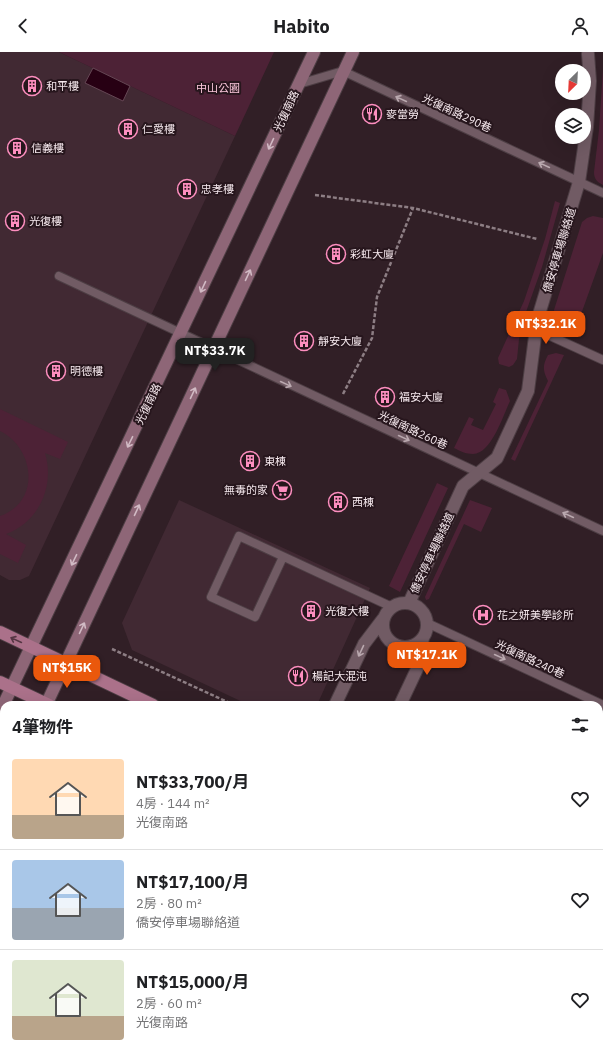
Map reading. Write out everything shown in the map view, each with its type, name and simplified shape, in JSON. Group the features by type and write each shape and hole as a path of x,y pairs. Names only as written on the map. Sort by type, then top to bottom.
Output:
{"main road":[{"name":"光復南路","path":"6,701 314,52"},
{"path":"49,701 353,52"},
{"path":"0,632 145,701"},
{"path":"0,682 39,701"}],"street":[{"name":"僑安停車場聯絡道","path":"409,603 463,486 497,458 528,391 536,329 580,182 587,127 590,82 589,53"},
{"name":"僑安停車場聯絡道","path":"392,607 399,604 409,603 421,609 427,623"},
{"path":"337,701 364,644 392,607"},
{"path":"384,619 385,634 389,640 396,645 411,646 423,638"},
{"path":"402,701 417,669 427,623"}],"lane":[{"path":"300,84 344,72"},
{"name":"光復南路290巷","path":"344,72 603,193"},
{"name":"光復南路260巷","path":"59,276 603,531"},
{"path":"536,329 603,360"},
{"path":"283,556 255,617 211,597 239,536 283,556 392,607"},
{"name":"光復南路240巷","path":"427,623 594,701"}],"path":[{"path":"314,195 412,208 538,239"},
{"path":"337,407 372,338 377,297 412,208"},
{"path":"112,649 225,701"}],"shaded area":[{"path":"0,52 59,52 235,136 29,576 20,580 9,580 0,575"},
{"path":"93,68 130,86 123,101 85,83"},
{"name":"光復大樓","path":"179,500 370,588 319,701 240,701 132,650 122,623"}],"green space":[{"name":"中山公園","path":"59,52 274,52 235,136"},
{"path":"603,69 603,185 596,180 594,172 599,130"},
{"path":"555,201 560,203 542,267 526,312 519,339 517,359 513,365 509,367 499,364 498,358 524,301 545,239"},
{"path":"593,216 603,218 603,253 575,331 556,321 554,310 582,222"},
{"path":"556,353 564,355 515,461 511,459 548,381 544,371 545,362 548,355"},
{"path":"499,388 506,390 510,401 491,441 485,448 473,454 465,453 454,448 469,417 474,419 471,425 483,430 496,404 493,402"},
{"path":"0,409 68,442 60,459 45,453 48,465 48,478 42,501 27,521 18,528 6,534 26,545 18,563 0,554 0,516 13,509 22,499 27,487 28,475 26,462 21,449 12,439 0,431"},
{"path":"437,483 448,488 400,592 389,586"},
{"path":"470,500 492,508 481,532 464,524 429,599 426,600 425,597"}],"place":[{"name":"和平樓","path":"32,86"},
{"name":"麥當勞","path":"372,114"},
{"name":"仁愛樓","path":"128,129"},
{"name":"信義樓","path":"17,148"},
{"name":"忠孝樓","path":"187,189"},
{"name":"光復樓","path":"15,221"},
{"name":"彩虹大廈","path":"336,254"},
{"name":"靜安大廈","path":"304,341"},
{"name":"明德樓","path":"56,371"},
{"name":"福安大廈","path":"385,397"},
{"name":"東棟","path":"250,461"},
{"name":"無毒的家","path":"282,490"},
{"name":"西棟","path":"338,502"},
{"name":"光復大樓","path":"311,611"},
{"name":"花之妍美學診所","path":"483,615"},
{"name":"楊記大混沌","path":"298,676"}]}
